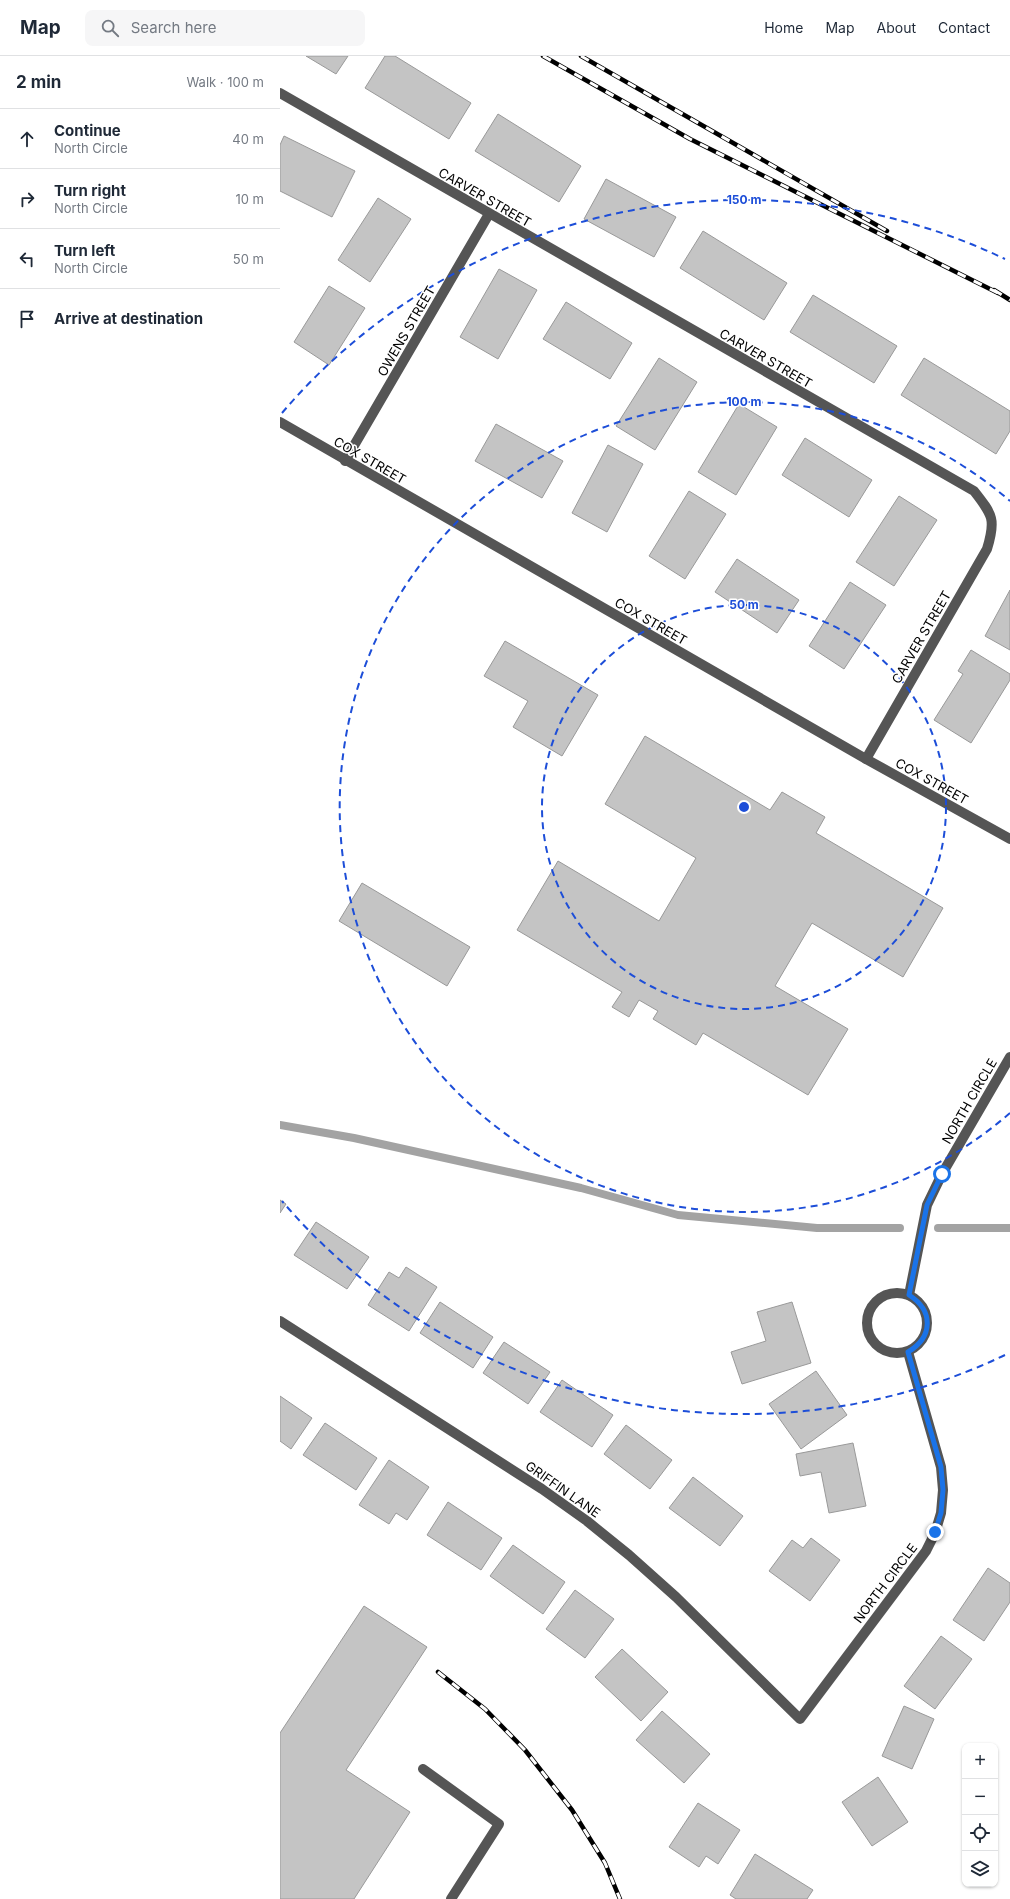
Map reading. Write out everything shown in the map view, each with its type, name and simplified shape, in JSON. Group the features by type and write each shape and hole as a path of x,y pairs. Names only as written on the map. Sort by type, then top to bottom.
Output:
{"street":[{"name":"CARVER STREET","path":"280,93 974,491 988,509 993,529 987,549 866,759"},
{"name":"OWENS STREET","path":"345,461 489,214"},
{"name":"COX STREET","path":"280,422 345,461 1010,840"},
{"name":"NORTH CIRCLE","path":"909,1295 927,1205 942,1174 1010,1057"},
{"path":"898,1293 909,1295 924,1309 927,1319 927,1329 923,1339 916,1347 908,1352 889,1353 873,1342 868,1333 866,1324 872,1306 879,1299 888,1294 898,1293"},
{"name":"GRIFFIN LANE","path":"280,1321 542,1489 587,1521 629,1555 676,1597 800,1719"},
{"name":"NORTH CIRCLE","path":"800,1719 926,1551 935,1532 941,1513 943,1490 941,1467 908,1352"},
{"path":"423,1769 499,1824 451,1899"}],"building":[{"path":"306,56 348,56 336,74"},
{"path":"385,56 395,56 471,103 449,139 365,88"},
{"path":"498,114 581,166 559,202 475,151"},
{"path":"284,136 355,171 332,217 280,191 280,145"},
{"path":"606,179 676,217 654,257 584,219"},
{"path":"378,198 411,219 370,282 338,260"},
{"path":"703,231 787,283 764,320 680,268"},
{"path":"499,269 537,290 498,359 460,337"},
{"path":"329,286 365,308 329,365 294,342"},
{"path":"813,295 897,346 874,383 790,332"},
{"path":"566,302 632,343 610,379 543,339"},
{"path":"659,358 697,382 655,450 616,426"},
{"path":"924,358 1010,411 1010,431 996,454 901,395"},
{"path":"739,404 777,427 736,495 698,472"},
{"path":"496,424 563,461 542,498 475,461"},
{"path":"805,438 872,480 849,517 782,475"},
{"path":"608,445 643,464 607,532 572,513"},
{"path":"689,491 726,514 685,579 649,556"},
{"path":"899,496 937,520 894,586 856,562"},
{"path":"737,559 799,600 777,633 715,592"},
{"path":"850,582 886,605 844,669 809,646"},
{"path":"1010,590 1010,650 985,636"},
{"path":"505,641 598,695 562,756 513,727 528,701 484,676"},
{"path":"971,650 1010,674 1010,680 971,743 934,720 963,674 958,671"},
{"path":"645,736 770,810 782,792 825,817 816,833 943,908 903,977 812,923 775,986 848,1029 808,1095 703,1033 696,1045 653,1019 658,1011 639,1000 629,1017 612,1007 622,992 517,930 558,861 659,921 696,858 605,804"},
{"path":"362,883 470,947 447,986 339,921"},
{"path":"280,1200 286,1204 280,1213"},
{"path":"316,1222 369,1257 347,1289 294,1255"},
{"path":"406,1267 437,1287 409,1331 368,1305 389,1272 399,1278"},
{"path":"440,1302 493,1337 473,1368 420,1333"},
{"path":"792,1302 811,1363 742,1384 731,1352 766,1341 757,1312"},
{"path":"504,1342 550,1372 528,1404 483,1373"},
{"path":"816,1371 847,1415 801,1449 769,1404"},
{"path":"562,1380 613,1415 592,1447 540,1412"},
{"path":"280,1396 312,1418 291,1449 280,1441"},
{"path":"325,1423 377,1458 356,1490 303,1455"},
{"path":"626,1425 672,1460 650,1489 604,1454"},
{"path":"853,1443 866,1506 829,1513 821,1472 800,1476 796,1454"},
{"path":"389,1460 429,1487 407,1520 396,1513 389,1524 359,1505"},
{"path":"693,1477 743,1516 720,1546 669,1508"},
{"path":"448,1502 502,1538 481,1570 427,1535"},
{"path":"811,1538 840,1560 810,1601 769,1571 792,1540 803,1548"},
{"path":"513,1545 565,1582 543,1614 490,1576"},
{"path":"988,1568 1010,1583 1010,1602 984,1641 953,1620"},
{"path":"575,1590 614,1619 585,1658 546,1629"},
{"path":"364,1606 427,1647 346,1770 410,1812 354,1899 280,1899 280,1733"},
{"path":"941,1636 972,1659 935,1709 904,1686"},
{"path":"622,1649 668,1692 641,1721 595,1677"},
{"path":"904,1706 934,1719 912,1769 882,1756"},
{"path":"662,1711 710,1754 684,1783 636,1740"},
{"path":"878,1777 908,1822 872,1846 842,1802"},
{"path":"698,1803 740,1830 718,1864 706,1856 699,1867 669,1847"},
{"path":"755,1854 813,1890 807,1899 736,1899 730,1895"}],"waterway":[{"path":"280,1125 354,1138 581,1188 678,1215 817,1228 900,1228"},
{"path":"938,1228 1010,1228"}],"railway":[{"path":"543,56 690,139 998,293"},
{"path":"581,56 887,231"},
{"path":"994,290 1010,300"},
{"path":"438,1672 485,1709 525,1750 572,1810 605,1863 620,1899"}],"route":[{"path":"935,1532 941,1513 943,1490 941,1467 908,1352 916,1347 923,1339 927,1329 927,1319 924,1309 909,1295 921,1228 927,1205 942,1174"}]}
